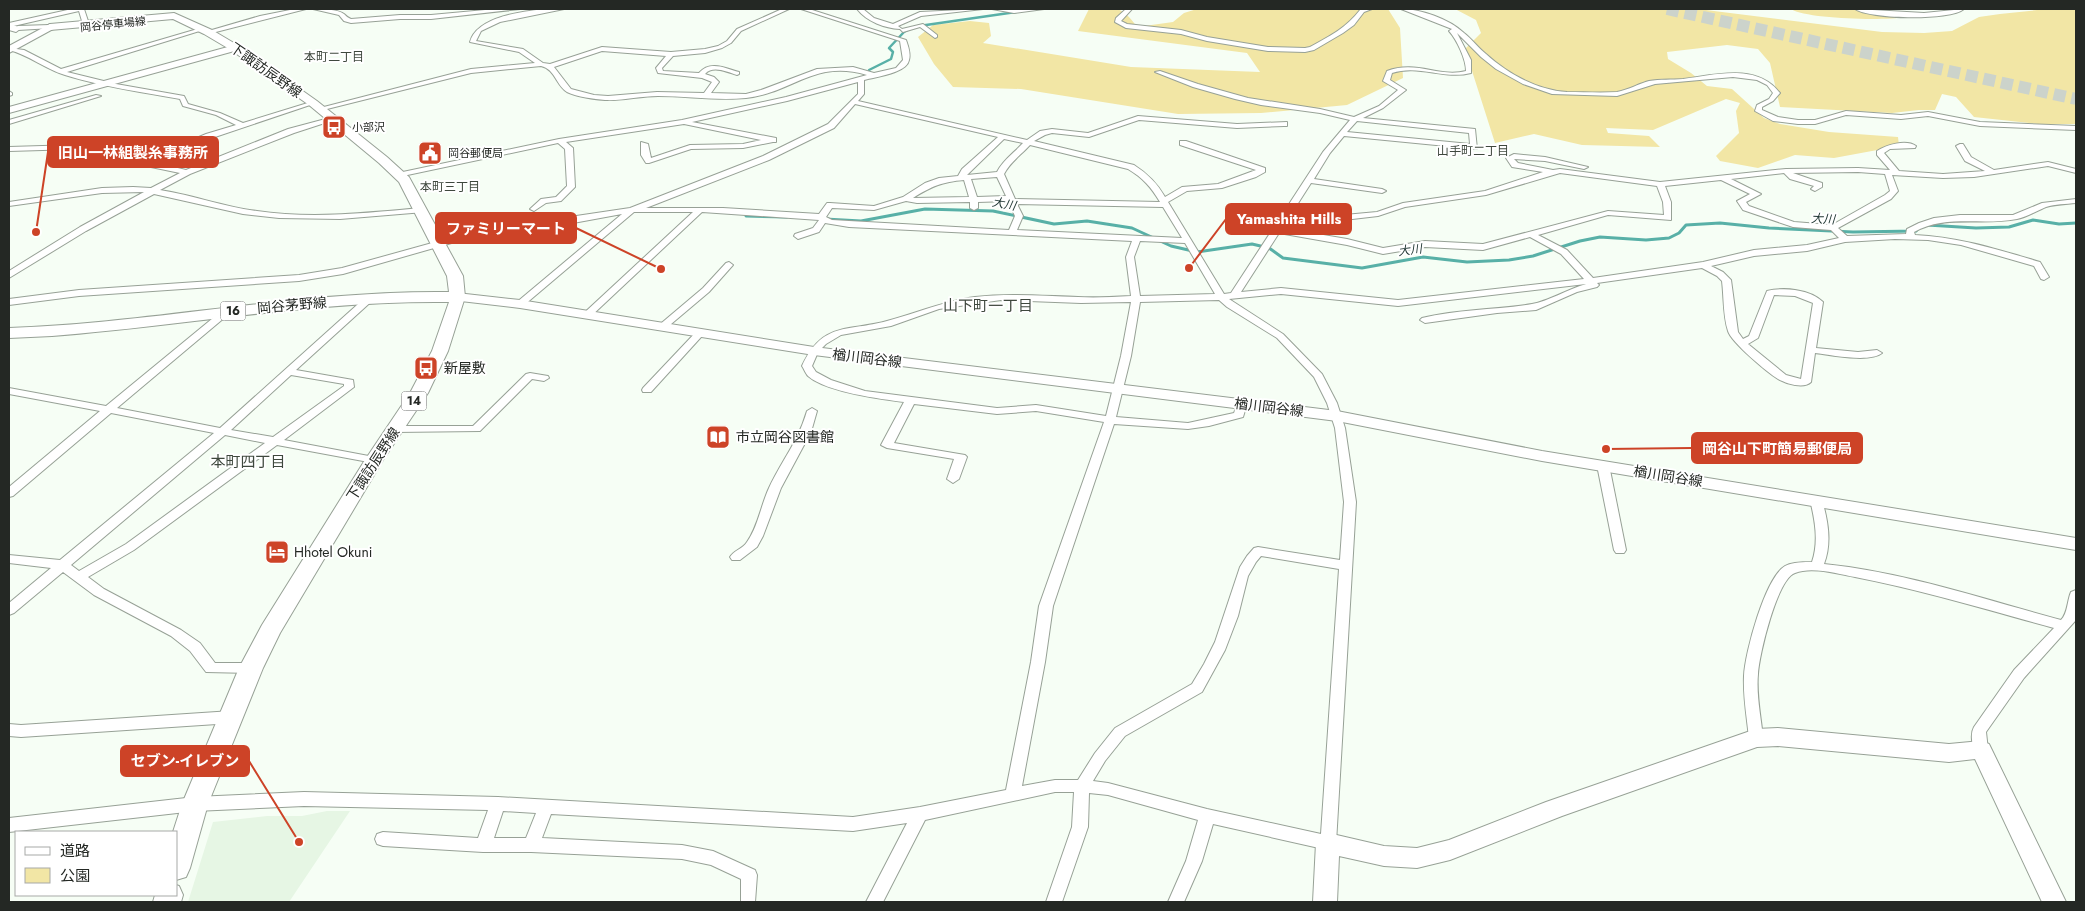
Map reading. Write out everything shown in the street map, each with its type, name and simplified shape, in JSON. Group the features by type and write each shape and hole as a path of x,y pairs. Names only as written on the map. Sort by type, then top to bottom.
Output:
{"main road":[{"path":"1859,9 1926,14 1960,9"},
{"name":"岡谷停車場線","path":"48,29 181,12"},
{"name":"岡谷停車場線","path":"48,29 152,20 181,12"},
{"name":"下諏訪辰野線","path":"178,861 194,804 251,668 270,631 374,460 419,393 451,324 457,297 454,276 422,210 404,180 383,160 322,110 181,12"},
{"path":"10,50 48,29"},
{"path":"9,110 235,48"},
{"name":"楢川岡谷線","path":"457,297 520,304 814,351 1337,416 1603,466 2076,544"},
{"name":"岡谷茅野線","path":"9,333 72,331 227,311 370,298 457,297"},
{"path":"1325,902 1328,843 1384,856 1417,858 1450,850 1563,806 1756,738"},
{"path":"1981,750 2054,902"}],"street":[{"path":"11,27 80,9 85,21 83,24"},
{"path":"62,71 206,30 303,9"},
{"path":"316,9 341,14 346,20 351,21 400,17 431,17 447,14 517,9"},
{"path":"532,9 547,10"},
{"path":"541,64 516,49 472,42 475,35 483,28 521,14 561,9"},
{"path":"9,149 76,147 109,151 151,160 240,125 322,110 471,71 541,64 550,66 602,49 689,54 720,47 729,42 740,30 786,9"},
{"path":"398,175 559,141 682,122 787,99 876,76 898,69 906,62 903,40 804,9"},
{"path":"860,9 866,16 880,23 903,30"},
{"path":"893,26 920,14 980,9"},
{"path":"995,9 1014,11 1041,9"},
{"path":"1129,9 1118,18 1118,22 1126,26 1181,32 1207,39 1288,50 1312,49 1341,32 1352,24 1362,11 1369,9"},
{"path":"1404,9 1450,26 1476,49 1502,68 1536,87 1553,92 1627,93 1654,82 1679,82 1718,75 1739,75 1762,80 1775,87 1778,92 1759,106 1758,111 1776,119 1815,122 1846,112 1901,117 1928,114 1987,125 2076,128"},
{"path":"895,37 903,30 920,25 935,36"},
{"path":"1234,296 1308,180 1341,134 1355,119 1381,107 1403,90 1386,82 1389,72 1394,68 1418,68 1456,74 1469,72 1470,61 1460,45 1458,36 1449,29 1450,26"},
{"path":"11,27 48,29"},
{"path":"10,50 19,50 52,69 106,83 182,97 185,106 218,114 240,125"},
{"path":"671,54 658,68 660,72 713,78 716,82 705,96"},
{"path":"550,66 570,90 594,97 628,98 657,94 730,97 755,94 818,71 832,69 853,69 876,76"},
{"path":"700,76 706,69 715,67 737,73"},
{"path":"1158,72 1250,100 1320,110 1355,119 1472,131 1474,147 1341,134"},
{"path":"520,304 632,210 766,158 831,126 861,94 861,80"},
{"path":"9,122 98,96"},
{"path":"9,825 194,804 304,799 498,804 853,824 920,814 1055,786 1082,786 1108,789 1207,816 1328,843 1350,502 1337,416 1318,376 1280,336 1230,305 1221,297 1154,185 1143,174 1131,167 855,102"},
{"path":"9,275 152,190 187,172 291,131 322,110"},
{"path":"1000,174 1005,164 1017,155 1028,142 1043,133 1052,131 1088,135 1138,118 1237,126 1284,124"},
{"path":"682,122 794,144"},
{"path":"974,202 964,178 965,171 1003,136"},
{"path":"644,144 645,155 649,161 690,146 743,146 773,140"},
{"path":"534,209 544,202 558,199 572,187 569,148 559,141"},
{"path":"906,199 917,201 974,202 1011,199 1165,203 1185,189 1219,186 1253,176 1262,170 1183,143"},
{"path":"1898,174 1880,153 1888,147 1912,146"},
{"path":"1960,146 1968,158 1993,172"},
{"path":"1552,172 1516,165 1510,158 1514,156 1545,159 1604,171 1610,174 1609,177"},
{"path":"151,160 154,165 187,172"},
{"path":"1282,221 1301,222 1378,214 1403,205 1486,193 1552,172 1567,171 1660,184 1786,171 1858,170 1943,176 1974,175 2041,164 2059,165 2076,171"},
{"path":"1786,171 1792,177 1819,184 1815,189"},
{"path":"1833,228 1888,197 1894,191 1888,173"},
{"path":"798,236 816,230 830,205 874,208 906,199 928,185 942,180 1000,174"},
{"path":"1000,174 1019,216 1012,232"},
{"path":"1723,178 1756,194 1741,201 1746,208 1793,224 1833,228 1845,238"},
{"path":"1308,180 1382,191"},
{"path":"1276,230 1347,242 1383,251 1425,244 1483,247 1608,213 1668,218 1667,202 1660,184"},
{"path":"9,204 114,189 152,190 258,214 296,216 422,210"},
{"path":"1911,236 1910,231 1919,224 1931,220 1982,217 2012,218 2029,214 2042,206 2076,201"},
{"path":"9,302 79,293 299,278 343,271 461,238 508,232 632,210 700,210 822,219 849,224 1187,241"},
{"path":"586,316 700,210"},
{"path":"1425,320 1497,310 1536,307 1574,290 1594,286 1564,252 1531,234"},
{"path":"1242,404 1239,415 1210,423 1188,426 1110,420 1036,408 997,410 864,394 827,382 812,374 807,366 814,351 822,342 838,333 888,324 938,307 1001,297 1081,300 1136,299 1221,297 1281,291 1398,303 1591,281 1703,265 1754,253 1807,248 1845,238 1874,236 1911,236 1976,246 2036,264 2044,277"},
{"path":"1013,794 1038,662 1046,606 1110,420 1118,389 1136,299 1130,257 1137,239"},
{"path":"661,328 706,290 729,265"},
{"path":"1703,265 1720,274 1726,280 1733,332 1741,344 1782,377 1795,382 1806,382 1818,302 1811,298 1779,291 1770,293 1753,338 1741,344"},
{"path":"9,610 222,432 370,298"},
{"path":"9,493 111,410 227,311"},
{"path":"647,390 699,334"},
{"path":"1811,350 1858,355 1877,353"},
{"path":"80,576 130,547 349,387 349,382 289,372"},
{"path":"395,429 476,429 530,376 544,378"},
{"path":"9,391 374,460"},
{"path":"911,400 887,445 961,457 953,479"},
{"path":"736,558 750,547 757,536 774,488 806,432 812,411"},
{"path":"1603,466 1620,550"},
{"path":"1816,500 1820,511 1823,554 1818,566"},
{"path":"1054,902 1080,827 1082,786 1100,757 1120,732 1197,688 1229,625 1244,569 1252,557 1258,551 1347,566"},
{"path":"9,559 63,564 99,592 176,633 195,647 211,668 251,668"},
{"path":"2063,626 1879,576 1818,566 1791,568 1779,579 1761,627 1752,673 1756,738 1778,736 1949,753 1981,750 1979,731 2019,674 2071,618 2076,595"},
{"path":"9,730 21,731 232,717"},
{"path":"483,845 498,804"},
{"path":"531,845 546,807"},
{"path":"874,902 920,814"},
{"path":"1176,902 1194,861 1207,816"},
{"path":"383,839 483,845 531,845 682,852 713,858 749,875 748,900"}],"shaded area":[{"path":"327,811 350,811 289,902 188,902 213,822 267,816 302,816"}],"green space":[{"path":"1089,9 1117,9 1122,11 1137,27 1173,22 1184,13 1197,9 1388,9 1400,28 1403,78 1347,105 1261,113 1178,114 1021,89 953,87 934,64 918,37 933,25 970,21 989,23 991,36 983,43 1131,67 1260,72 1247,53 1078,31"},
{"path":"1455,9 1698,9 1882,32 1924,33 1952,31 1979,17 2047,9 2076,9 2076,124 2038,124 1974,117 1956,97 1942,94 1935,110 1892,113 1780,107 1770,63 1758,49 1727,45 1667,52 1668,59 1691,73 1707,86 1732,89 1764,118 1780,124 1829,132 1898,137 1899,146 1834,158 1795,155 1758,168 1720,161 1716,156 1739,133 1736,111 1740,103 1726,99 1653,130 1606,128 1608,133 1649,136 1660,147 1582,145 1534,134 1495,143 1465,49 1481,33 1476,20"},
{"path":"1791,9 1867,9 1896,13 1905,17 1880,19 1828,17"}],"waterway":[{"path":"919,26 1016,12"},
{"path":"869,70 891,59 893,52 889,48 904,32 910,29"},
{"name":"大川","path":"825,219 861,221 925,209 993,211 1054,224 1087,221 1132,228 1171,246 1197,252 1252,244 1269,248 1283,258 1362,268 1423,257 1467,262 1509,260 1533,256 1580,241 1600,237 1646,240 1669,238 1679,233 1686,225 1720,223 1769,228 1853,232 1916,231 1920,226"},
{"name":"大川","path":"746,216 787,217"},
{"name":"大川","path":"1927,225 1976,228 2009,227 2033,220 2059,224 2076,223"}],"tunnel":[{"path":"1667,9 2076,99"}],"place":[{"name":"小部沢","path":"334,127"},
{"name":"岡谷郵便局","path":"430,153"},
{"name":"旧山一林組製糸事務所","path":"36,232"},
{"name":"Yamashita Hills","path":"1189,268"},
{"name":"ファミリーマート","path":"661,269"},
{"name":"新屋敷","path":"426,368"},
{"name":"市立岡谷図書館","path":"718,437"},
{"name":"岡谷山下町簡易郵便局","path":"1606,449"},
{"name":"Hhotel Okuni","path":"277,552"},
{"name":"セブン-イレブン","path":"299,842"}],"district":[{"name":"本町二丁目","path":"334,57"},
{"name":"山手町二丁目","path":"1473,151"},
{"name":"本町三丁目","path":"450,187"},
{"name":"山下町一丁目","path":"988,306"},
{"name":"本町四丁目","path":"248,462"}]}
